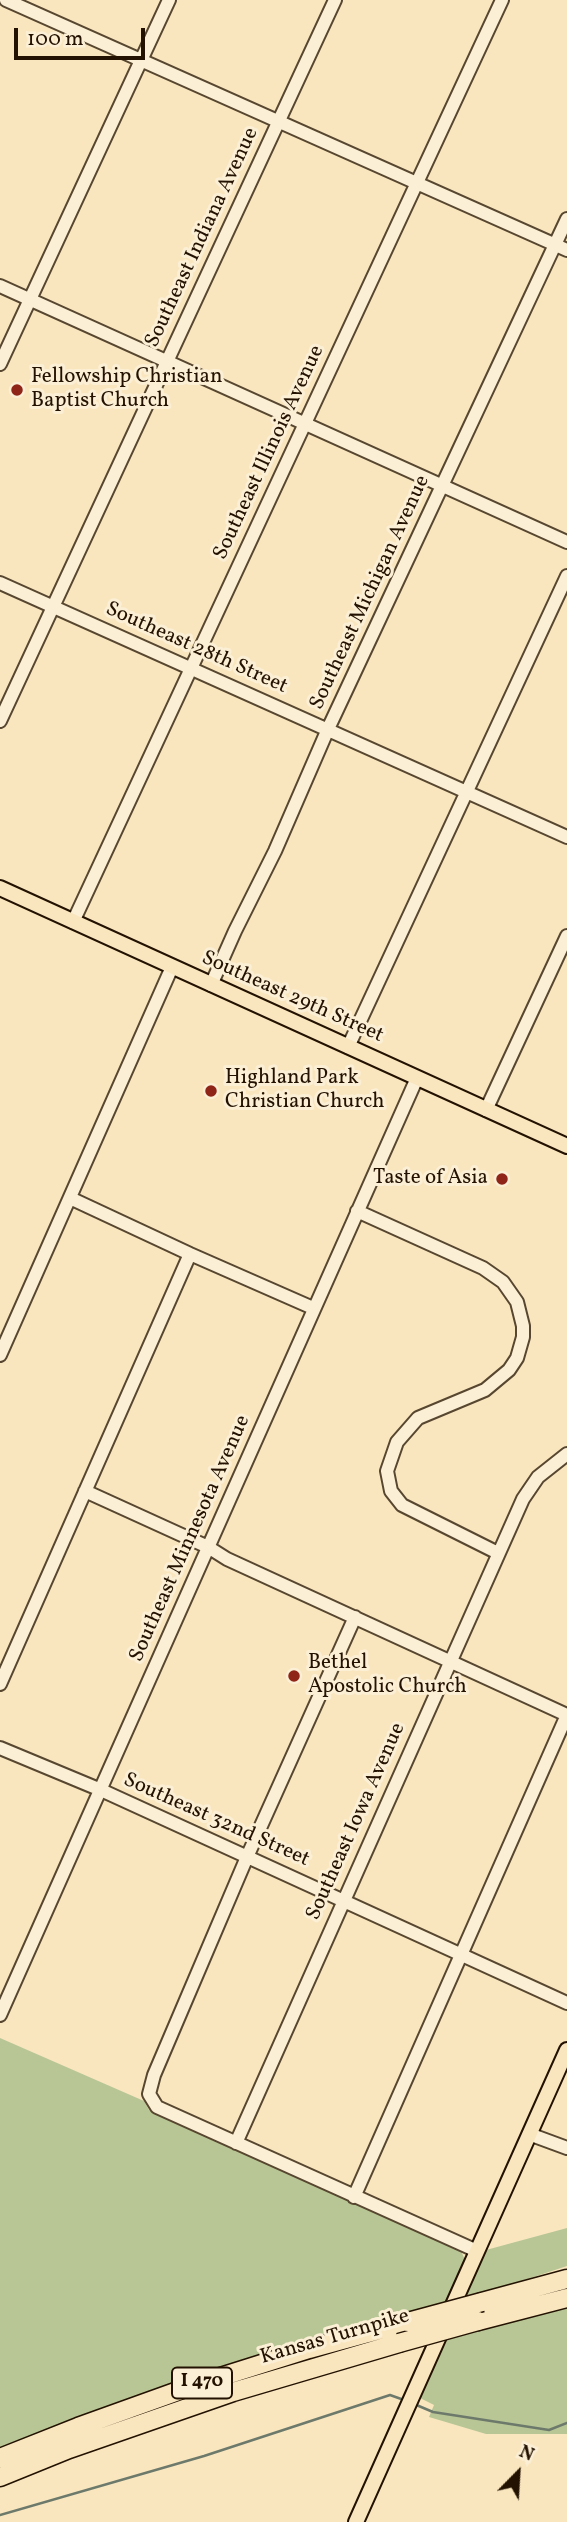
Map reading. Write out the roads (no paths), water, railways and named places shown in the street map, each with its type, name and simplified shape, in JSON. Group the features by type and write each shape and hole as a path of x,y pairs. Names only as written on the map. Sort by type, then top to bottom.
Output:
{"highway":[{"name":"Kansas Turnpike","path":"0,2458 195,2385 309,2349 567,2279"},
{"name":"Kansas Turnpike","path":"0,2477 69,2449 221,2396 399,2343 567,2298"}],"main road":[{"name":"Southeast 29th Street","path":"0,888 567,1146"},
{"path":"356,2522 567,2050"}],"street":[{"path":"0,364 169,0"},
{"name":"Southeast Indiana Avenue","path":"0,721 335,0"},
{"name":"Southeast Illinois Avenue","path":"73,922 502,0"},
{"path":"3,2 141,59 561,247"},
{"name":"Southeast Michigan Avenue","path":"211,985 443,486 561,247 567,219"},
{"path":"0,286 567,542"},
{"path":"348,1047 567,576"},
{"name":"Southeast 28th Street","path":"0,583 567,837"},
{"path":"486,1110 567,936"},
{"path":"0,1355 172,967"},
{"name":"Southeast Minnesota Avenue","path":"0,2015 417,1078"},
{"path":"69,1198 313,1308"},
{"path":"357,1211 483,1268 503,1282 517,1302 523,1337 517,1358 509,1370 485,1390 418,1419 397,1442 387,1471 391,1491 402,1506 498,1553"},
{"path":"0,1684 190,1254"},
{"name":"Southeast Iowa Avenue","path":"236,2143 498,1553 530,1488 552,1464 567,1454"},
{"path":"85,1491 567,1715 354,2197"},
{"path":"355,1617 247,1857 149,2087 150,2098 157,2107 477,2251"},
{"name":"Southeast 32nd Street","path":"0,1748 101,1790 567,2003"},
{"path":"529,2134 567,2148"}],"waterway":[{"path":"0,2515 204,2456 390,2395 404,2400"},
{"path":"414,2404 433,2412 549,2430 567,2423"}],"place":[{"name":"Fellowship Christian Baptist Church","path":"17,390"},
{"name":"Highland Park Christian Church","path":"211,1091"},
{"name":"Taste of Asia","path":"502,1179"},
{"name":"Bethel Apostolic Church","path":"294,1676"}]}
